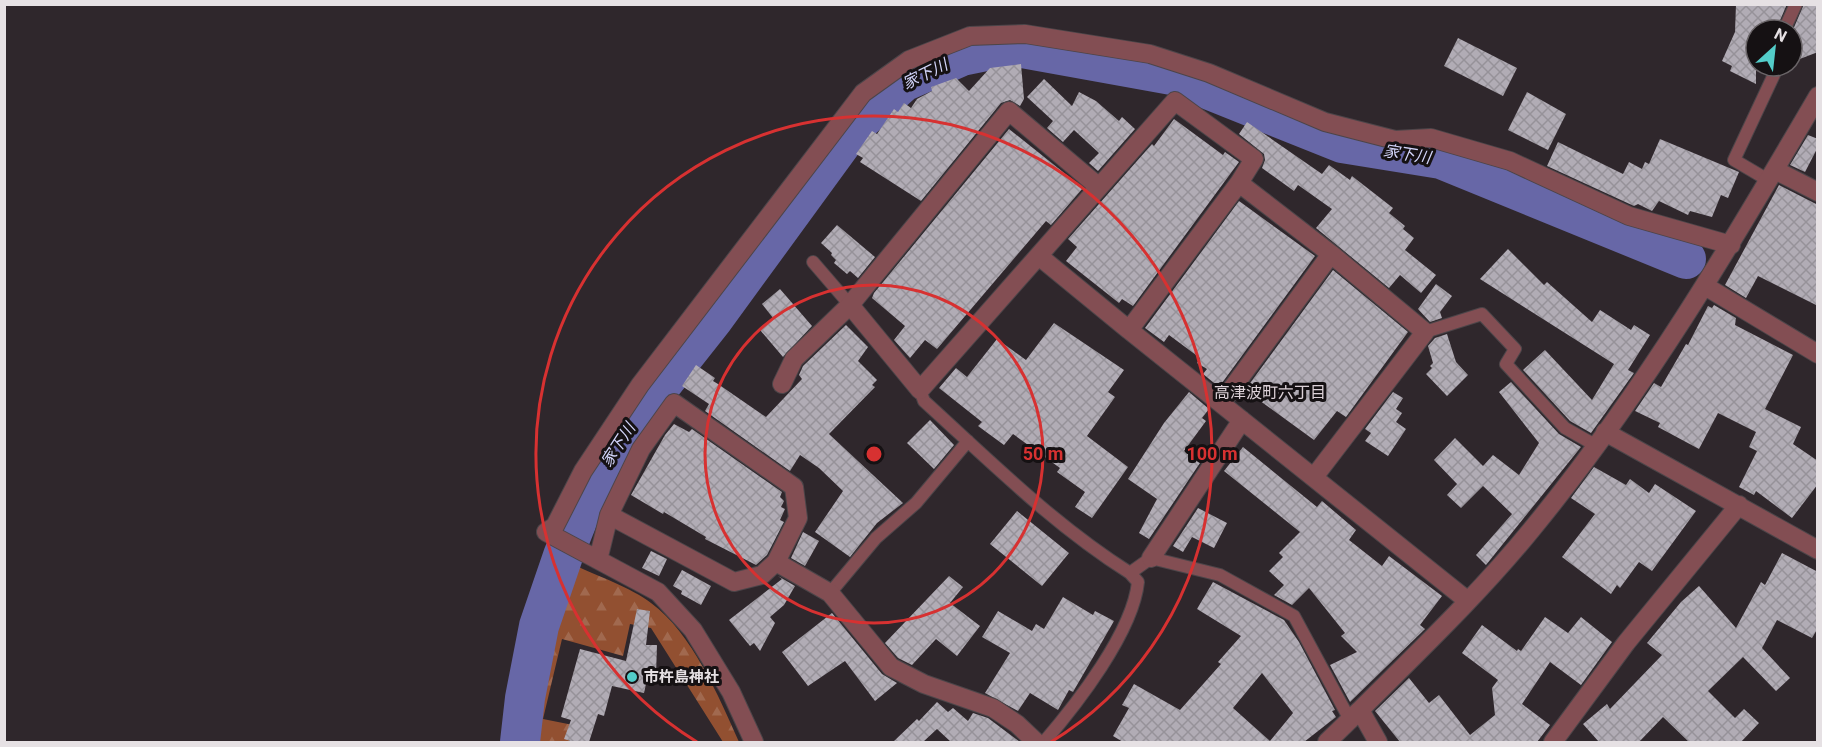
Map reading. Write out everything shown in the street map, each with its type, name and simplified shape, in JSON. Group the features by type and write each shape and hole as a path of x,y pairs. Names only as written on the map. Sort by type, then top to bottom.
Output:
{"street":[{"path":"754,742 731,692 693,630 658,592 548,533 555,526 584,471 640,385 863,93 909,60 970,36 1025,34 1150,54 1209,73 1325,122 1395,140 1431,138 1510,161 1629,216 1731,246"},
{"path":"1327,742 1468,601 1533,529 1600,439 1705,286 1731,246 1818,96"},
{"path":"850,304 920,390 1040,257 1175,100 1254,159 1239,183 1129,330"},
{"path":"782,384 794,359 850,304 1009,111 1098,187"},
{"path":"1771,175 1818,192"},
{"path":"1239,183 1331,254 1425,332 1314,477"},
{"path":"1222,402 1331,254"},
{"path":"1040,257 1468,601"},
{"path":"1705,286 1818,354"},
{"path":"597,559 609,514 641,449 674,403 794,487 798,518 776,562 762,575 734,582 609,514"},
{"path":"1151,558 1242,420"},
{"path":"1600,439 1739,505 1818,550"},
{"path":"1553,742 1626,643 1739,505"},
{"path":"776,562 830,593 891,667 924,684 993,708 1017,724 1036,742"},
{"path":"1355,715 1378,742"}],"lane":[{"path":"1790,18 1796,4"},
{"path":"1771,175 1734,160 1775,78"},
{"path":"813,262 850,304"},
{"path":"1425,332 1482,314 1515,349 1506,364 1564,428 1600,439"},
{"path":"920,390 924,401 1030,499 1088,546 1130,573 1138,582 1137,595 1113,645 1079,702 1044,742"},
{"path":"830,593 876,538 916,503 969,441"},
{"path":"1130,573 1151,558 1220,575 1294,616 1355,715"}],"green space":[{"path":"572,564 634,592 666,616 692,648 739,742 723,742 651,628 630,624 623,656 562,639 543,719 573,725 569,742 532,742 548,652"}],"building":[{"path":"1736,4 1787,4 1781,18 1744,18 1744,78 1730,71 1732,66 1722,61 1735,32"},
{"path":"1804,4 1818,4 1818,52 1804,57 1804,18 1798,18"},
{"path":"1458,38 1517,68 1503,96 1444,66"},
{"path":"1021,64 1024,99 1020,106 1010,100 1001,103 921,201 860,162 863,158 856,154 872,131 877,134 894,109 898,112 904,103 911,108 917,99 932,91 931,87 956,78 969,91 990,68"},
{"path":"1744,78 1756,78 1756,84"},
{"path":"1044,79 1072,106 1079,92 1096,101 1119,121 1122,117 1135,129 1098,171 1089,163 1099,153 1074,130 1063,142 1047,128 1053,121 1027,97"},
{"path":"1527,92 1566,114 1548,150 1508,130"},
{"path":"1174,119 1223,155 1225,152 1239,162 1133,306 1122,299 1119,303 1066,261 1077,247 1068,239 1152,144 1154,146"},
{"path":"1247,122 1322,174 1329,165 1350,180 1352,176 1393,208 1389,213 1405,226 1403,229 1414,238 1405,250 1436,275 1421,293 1400,275 1389,288 1316,228 1332,209 1298,185 1294,191 1262,168 1265,160 1264,154 1239,134"},
{"path":"1009,129 1083,188 1051,225 1046,221 937,349 925,340 910,358 894,340 905,326 872,298 874,293"},
{"path":"1808,135 1818,139 1818,147 1805,172 1790,165"},
{"path":"1660,139 1739,172 1728,198 1721,195 1712,217 1690,211 1688,215 1659,201 1652,211 1638,204 1634,206 1547,166 1558,142 1623,174 1629,162 1642,169 1645,162 1649,164"},
{"path":"1779,185 1818,205 1818,306 1758,276 1746,298 1725,285"},
{"path":"1239,201 1315,256 1219,387 1203,374 1207,369 1197,363 1200,358 1169,335 1164,342 1145,328"},
{"path":"837,225 875,257 858,278 850,271 847,274 834,263 836,260 831,255 832,253 821,243"},
{"path":"1508,249 1544,285 1547,282 1592,322 1600,310 1631,330 1634,325 1650,335 1628,370 1634,373 1591,433 1570,421 1523,370 1545,350 1592,400 1614,364 1480,279"},
{"path":"1333,270 1408,332 1346,417 1337,411 1314,440 1245,390"},
{"path":"1436,284 1452,296 1440,312 1442,318 1430,322 1418,309"},
{"path":"780,289 812,326 783,357 760,330 773,318 762,304"},
{"path":"1714,305 1736,318 1735,325 1793,355 1765,409 1801,427 1793,444 1818,461 1818,484 1792,518 1756,491 1754,495 1739,487 1757,451 1749,447 1756,432 1718,413 1699,449 1658,427 1660,423 1635,411 1654,383 1661,387 1686,344 1688,345 1708,306 1712,308"},
{"path":"1054,323 1124,370 1108,392 1115,397 1087,436 1128,467 1092,518 1075,507 1085,492 1057,472 1060,468 1013,434 1004,445 978,426 982,422 939,388 956,368 967,377 997,339 1026,360"},
{"path":"846,325 868,347 858,361 877,380 872,385 875,387 829,434 903,503 877,523 850,557 815,532 843,491 819,468 800,455 790,471 705,411 709,404 682,386 696,365 715,378 713,381 766,417 802,379 799,375 803,366"},
{"path":"1447,334 1456,362 1468,375 1447,396 1426,374 1432,368 1430,366 1433,363 1428,346 1435,338"},
{"path":"1511,382 1559,434 1581,447 1486,565 1476,555 1512,514 1483,486 1461,508 1447,495 1457,484 1434,460 1455,438 1483,466 1493,455 1519,475 1539,443 1499,392"},
{"path":"1189,392 1209,409 1202,418 1206,421 1184,451 1200,463 1149,539 1139,533 1157,499 1128,479 1164,423"},
{"path":"1393,392 1403,398 1396,409 1402,413 1396,422 1406,429 1388,456 1365,441 1371,433 1365,429"},
{"path":"930,420 954,445 934,469 907,443"},
{"path":"674,424 689,432 692,429 782,492 780,497 784,501 781,507 785,509 780,520 784,522 767,555 756,565 705,539 706,537 664,512 663,514 631,495 665,435"},
{"path":"1243,447 1317,507 1322,501 1356,530 1349,540 1382,566 1389,556 1442,596 1420,625 1425,629 1350,702 1330,665 1357,652 1341,636 1345,633 1309,588 1292,605 1274,595 1284,585 1269,571 1283,557 1279,553 1300,532 1224,471"},
{"path":"1594,467 1626,485 1630,479 1649,493 1655,484 1696,511 1652,571 1639,562 1620,588 1617,585 1611,594 1562,557 1595,514 1571,498"},
{"path":"1198,508 1227,523 1214,548 1192,537 1183,552 1173,546"},
{"path":"1017,511 1069,553 1042,586 990,544"},
{"path":"803,532 819,541 805,566 791,558"},
{"path":"651,551 667,559 659,576 642,568"},
{"path":"1782,553 1818,572 1818,628 1812,638 1777,620 1762,648 1790,678 1776,691 1743,657 1708,691 1735,718 1744,709 1759,723 1741,742 1689,742 1663,717 1639,742 1599,742 1583,724 1607,704 1610,709 1662,655 1647,643 1681,602 1699,586 1736,628 1761,582 1765,585"},
{"path":"682,570 711,586 701,605 681,594 682,591 673,586"},
{"path":"778,576 795,586 784,605 770,617 775,623 760,651 754,643 750,646 729,620 782,579"},
{"path":"949,576 963,587 950,603 980,626 957,656 936,639 912,665 898,658 885,643"},
{"path":"1213,582 1284,620 1299,642 1335,710 1332,711 1336,717 1304,742 1123,742 1113,736 1129,708 1122,705 1134,684 1180,710 1221,664 1218,662 1241,636 1197,609","holes":["1262,673 1293,713 1270,741 1233,708"]},
{"path":"1063,597 1093,615 1095,611 1114,621 1073,692 1069,690 1058,710 1030,693 1018,711 985,693 1010,653 982,637 998,611 1032,631 1036,624 1044,629"},
{"path":"637,609 650,611 646,645 657,645 656,675 648,675 644,693 612,686 604,716 598,714 589,742 564,739 571,720 561,717 580,649 626,661"},
{"path":"832,613 882,674 897,683 875,701 845,661 808,686 782,652"},
{"path":"1545,617 1568,633 1581,617 1612,642 1581,685 1550,662 1522,704 1550,725 1537,742 1400,742 1375,711 1409,678 1429,703 1439,695 1470,735 1495,715 1492,688 1498,680 1462,653 1482,625 1517,651 1518,649 1521,651"},
{"path":"937,702 948,712 953,708 968,721 973,713 988,718 1020,742 951,742 937,729 923,742 893,742 917,719 919,721"}],"waterway":[{"name":"家下川","path":"520,742 525,698 539,626 563,556 589,491 627,428 714,318 854,126 903,82 962,56 1011,46 1172,75 1342,143 1441,159 1686,259"}],"place":[{"name":"市杵島神社","path":"632,677"}],"district":[{"name":"高津波町六丁目","path":"1270,392"}]}
